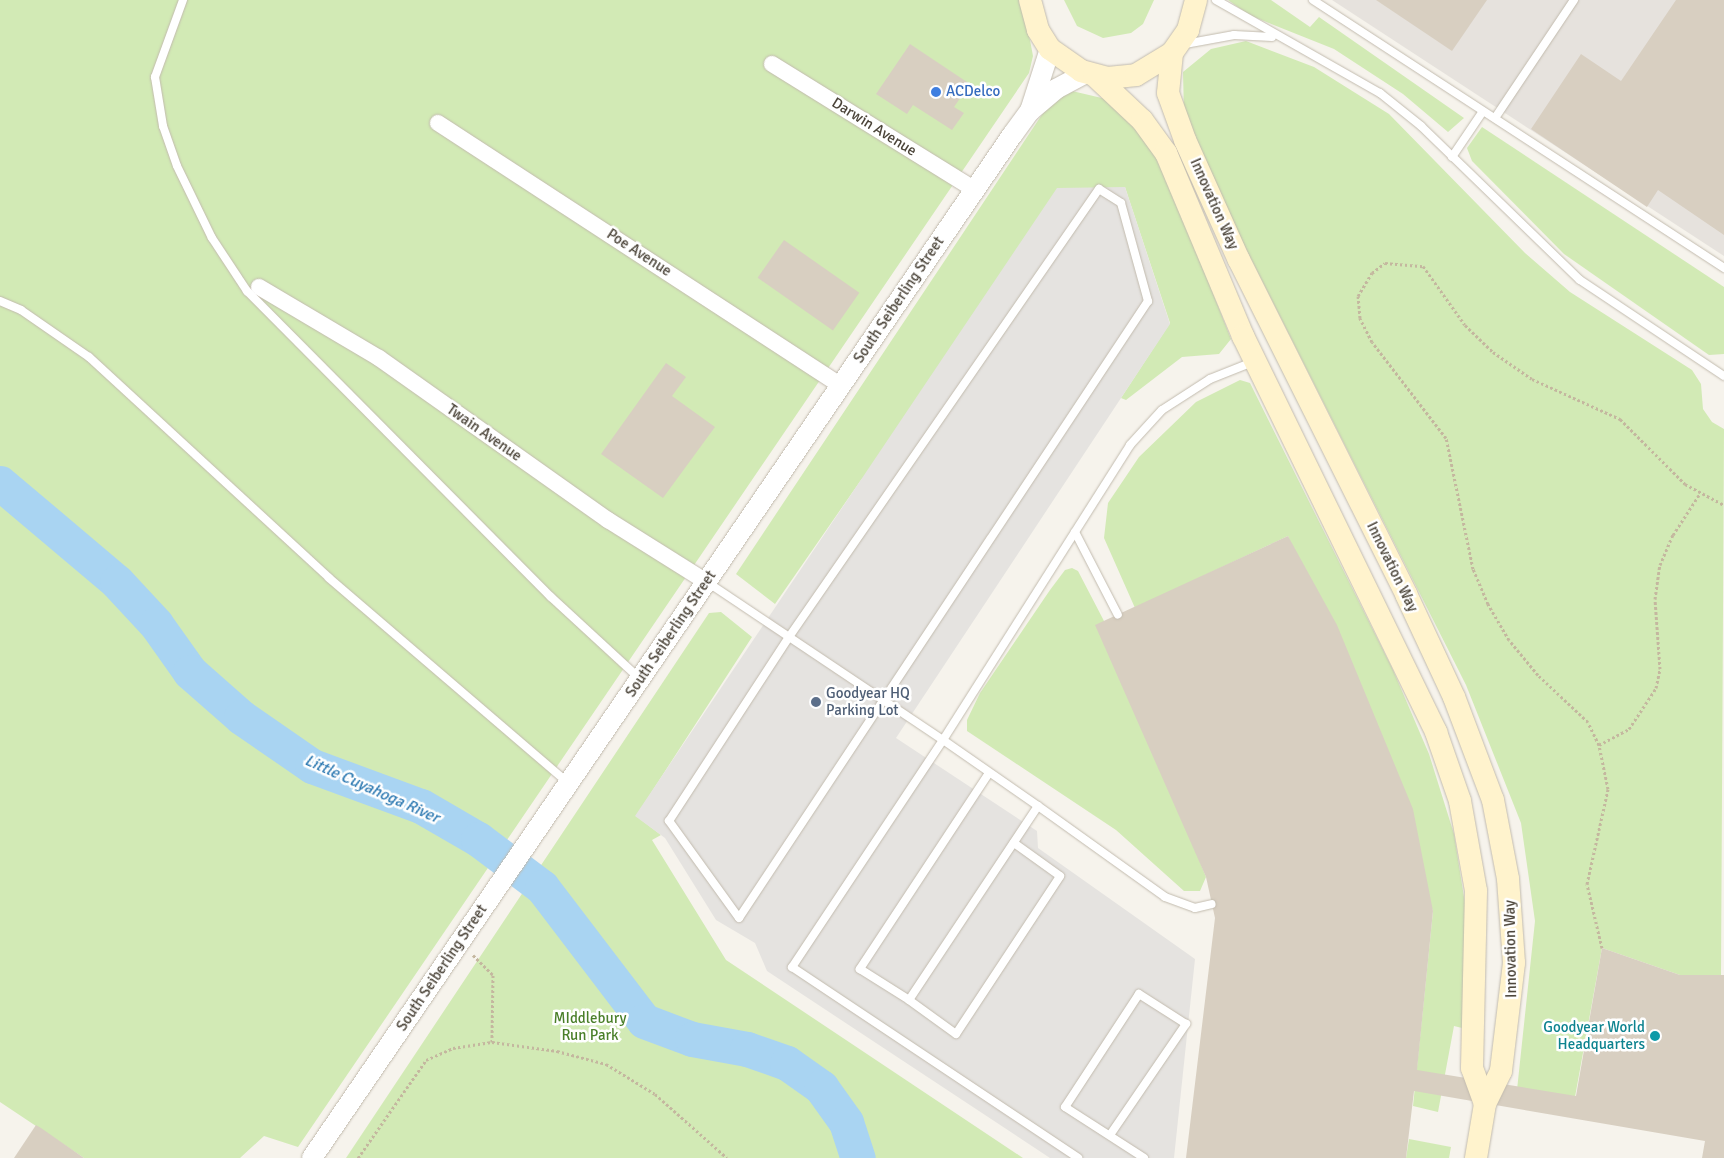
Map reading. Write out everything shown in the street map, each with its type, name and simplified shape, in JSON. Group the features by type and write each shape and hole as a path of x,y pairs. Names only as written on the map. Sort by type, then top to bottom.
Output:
{"main road":[{"path":"1030,0 1038,30 1050,49"},
{"path":"1090,74 1136,75 1175,50 1188,30 1196,0"},
{"name":"Innovation Way","path":"1050,49 1090,74 1142,120 1166,153 1255,361 1436,732 1458,794 1476,891 1472,1068 1485,1104"},
{"name":"Innovation Way","path":"1175,50 1168,93 1186,140 1238,260 1406,594 1454,697 1493,800 1508,879 1514,963 1501,1071 1485,1104 1476,1158"}],"street":[{"name":"South Seiberling Street","path":"1030,111 1050,49"},
{"name":"Darwin Avenue","path":"772,64 975,190"},
{"name":"South Seiberling Street","path":"312,1158 840,385 1030,111 1056,89 1090,74"},
{"name":"Poe Avenue","path":"438,123 840,385"},
{"name":"Twain Avenue","path":"259,287 379,358 608,520 707,582"}],"lane":[{"path":"183,0 155,76 163,126 177,166 212,238 246,291 544,590 640,680"},
{"path":"1216,0 1275,38 1380,93 1452,157 1580,280 1724,376"},
{"path":"1313,0 1724,268"},
{"path":"1495,118 1574,0"},
{"path":"1175,50 1234,35 1275,38"},
{"path":"1452,157 1483,111"},
{"path":"1099,189 1121,203 1148,302 884,701 739,918 669,821 789,637 1099,189"},
{"path":"0,301 89,358 329,578 569,783"},
{"path":"1078,1158 792,967 943,740 1130,445 1162,410 1210,379 1255,361"},
{"path":"1075,532 1118,615"},
{"path":"707,582 943,740 1165,897 1195,908 1212,904"},
{"path":"990,773 860,969 909,1000 956,1034 1060,876 1014,843"},
{"path":"909,1000 1038,806"},
{"path":"1110,1135 1186,1024 1139,994 1065,1106 1144,1158"}],"path":[{"path":"1602,948 1587,884 1608,789 1598,745 1588,722 1538,675 1508,640 1488,604 1473,569 1446,438 1372,342 1360,318 1358,296 1372,273 1386,263 1423,266 1465,326 1493,352 1532,380 1620,419 1699,495 1724,505"},
{"path":"1598,745 1629,729 1656,688 1660,669 1655,599 1660,566 1673,535 1699,495"},
{"path":"460,942 493,975 492,1042"},
{"path":"358,1158 426,1060 452,1048 492,1042 606,1064 655,1094 727,1158"}],"shaded area":[{"path":"1332,0 1724,0 1724,256"},
{"name":"Goodyear HQ Parking Lot","path":"1125,187 1170,324 896,738 1037,831 1038,848 1195,959 1174,1158 1050,1158 767,971 755,943 716,920 665,838 635,816 1057,188"}],"green space":[{"path":"0,0 1019,0 1030,40 1033,56 1029,73 298,1147 264,1136 240,1158 84,1158 0,1102"},
{"path":"1064,0 1154,0 1143,24 1131,33 1103,38 1077,26"},
{"path":"1228,0 1271,0 1310,27 1319,17 1464,118 1448,132 1403,94 1334,49 1249,15"},
{"path":"1246,41 1314,67 1389,114 1525,253 1570,292 1692,370 1701,384 1703,409 1712,422 1724,429 1721,975 1680,975 1602,948 1575,1097 1517,1090 1535,921 1521,823 1466,685 1203,164 1184,115 1183,72 1211,49"},
{"path":"1072,91 1106,99 1156,148 1231,339 1219,354 1182,357 1126,400 1121,398 1170,323 1125,187 861,480 775,604 736,574 1043,113 1057,98"},
{"path":"1482,127 1724,287 1724,354 1709,355 1564,254 1472,161 1467,148"},
{"path":"1240,380 1250,383 1393,670 1429,754 1454,834 1467,916 1466,1029 1454,1026 1438,1112 1413,1106 1433,911 1288,536 1135,608 1104,538 1108,503 1139,457 1196,402"},
{"path":"1072,568 1078,571 1104,621 1206,877 1200,891 1184,891 1116,830 967,731 967,720 980,693 1050,590 1065,570"},
{"name":"MIddlebury Run Park","path":"721,612 752,637 636,816 661,835 652,840 726,960 1023,1158 346,1158 709,613"},
{"path":"1409,1139 1451,1147 1449,1158 1406,1158"}],"building":[{"path":"1376,0 1487,0 1452,51"},
{"path":"1676,0 1724,0 1724,235 1658,190 1647,207 1531,129 1581,54 1621,81"},
{"path":"910,44 970,84 954,107 964,113 952,130 913,105 907,114 876,94"},
{"path":"784,240 859,293 833,330 758,278"},
{"path":"666,363 686,377 672,396 715,427 663,498 601,454"},
{"path":"1288,536 1337,625 1413,809 1433,911 1417,1070 1576,1096 1602,948 1680,975 1724,975 1724,1158 1702,1158 1705,1141 1414,1091 1406,1158 1186,1158 1215,918 1206,877 1095,625"},
{"path":"36,1125 41,1128 84,1158 14,1158"}],"waterway":[{"name":"Little Cuyahoga River","path":"0,483 117,582 156,624 190,672 241,717 312,766 421,806 478,839 542,887 644,1021 692,1039 747,1049 787,1063 821,1087 846,1122 858,1158"}],"place":[{"name":"ACDelco","path":"936,92"},
{"name":"Goodyear HQ Parking Lot","path":"816,702"},
{"name":"Goodyear World Headquarters","path":"1655,1036"}]}
